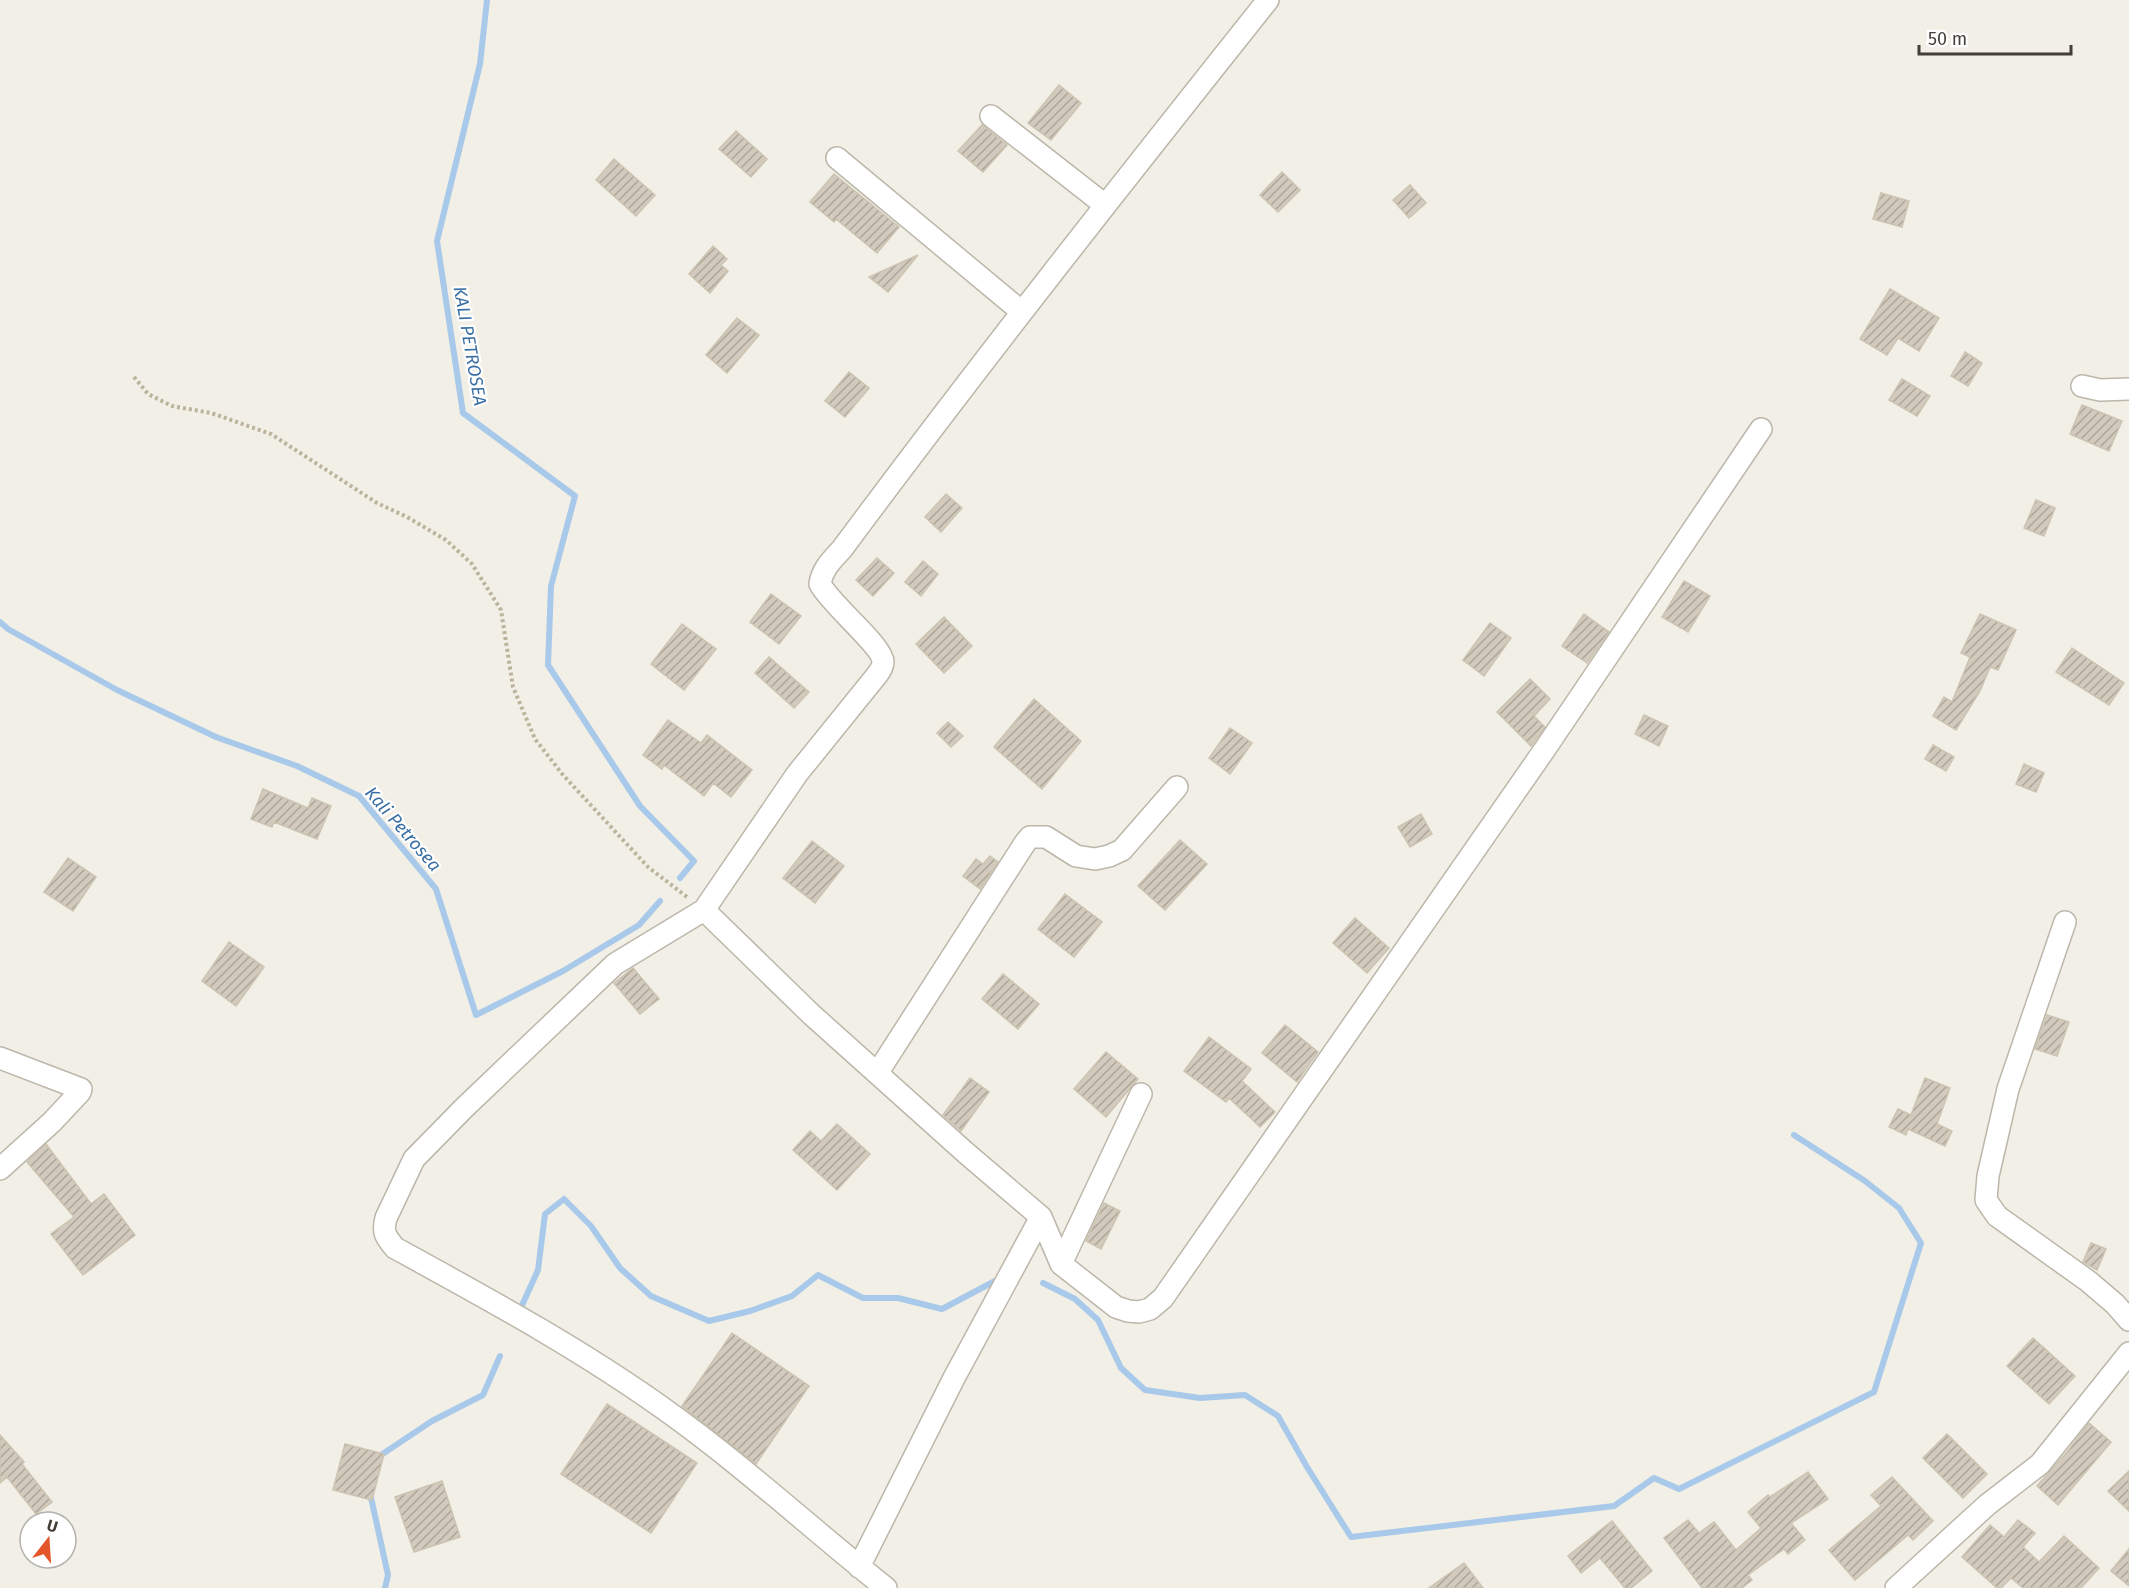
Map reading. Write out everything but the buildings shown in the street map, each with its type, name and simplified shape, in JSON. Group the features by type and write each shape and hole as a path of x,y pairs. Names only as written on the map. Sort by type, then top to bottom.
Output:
{"street":[{"path":"886,1588 673,1416 611,1372 490,1300 395,1248 386,1236 383,1227 414,1159 464,1108 615,964 704,910 797,774 882,668 882,655 875,645 832,603 824,592 820,584 824,570 941,415 1268,0"},
{"path":"991,116 1105,205"},
{"path":"837,158 1022,312"},
{"path":"2082,386 2100,390 2129,389"},
{"path":"704,910 812,1015 1041,1217 1061,1264 1116,1307 1138,1312 1150,1309 1163,1298 1545,749 1761,429"},
{"path":"878,1072 1030,837 1046,837 1076,856 1095,859 1109,856 1122,850 1177,787"},
{"path":"2065,922 2008,1089 1988,1176 1986,1200 1997,1216 2088,1281 2115,1304 2129,1320"},
{"path":"0,1058 81,1089 52,1122 0,1169"},
{"path":"1061,1264 1141,1094"},
{"path":"859,1567 954,1378 1041,1217"},
{"path":"1896,1588 1987,1505 2040,1464 2129,1353"}],"path":[{"path":"134,377 148,394 172,406 211,412 271,434 377,503 407,517 446,540 472,564 501,610 513,687 535,739 564,775 648,867 704,910"}],"waterway":[{"name":"KALI PETROSEA","path":"487,0 480,64 437,241 463,413 575,496 551,586 548,665 640,806 694,861 680,878"},
{"name":"Kali Petrosea","path":"0,622 8,629 117,690 216,737 297,766 359,796 436,889 476,1015 563,971 639,925 660,901"},
{"path":"1043,1283 1075,1299 1098,1320 1121,1368 1145,1390 1200,1398 1245,1395 1278,1416 1351,1537 1614,1506 1654,1478 1679,1489 1874,1392 1921,1243 1899,1208 1865,1181 1794,1135"},
{"path":"519,1312 538,1270 545,1214 564,1199 591,1226 620,1268 651,1296 709,1321 750,1311 792,1296 818,1275 863,1298 898,1298 942,1309 995,1281 1001,1281"},
{"path":"378,1457 432,1421 483,1395 500,1356"},
{"path":"370,1493 388,1575 385,1588"}]}
